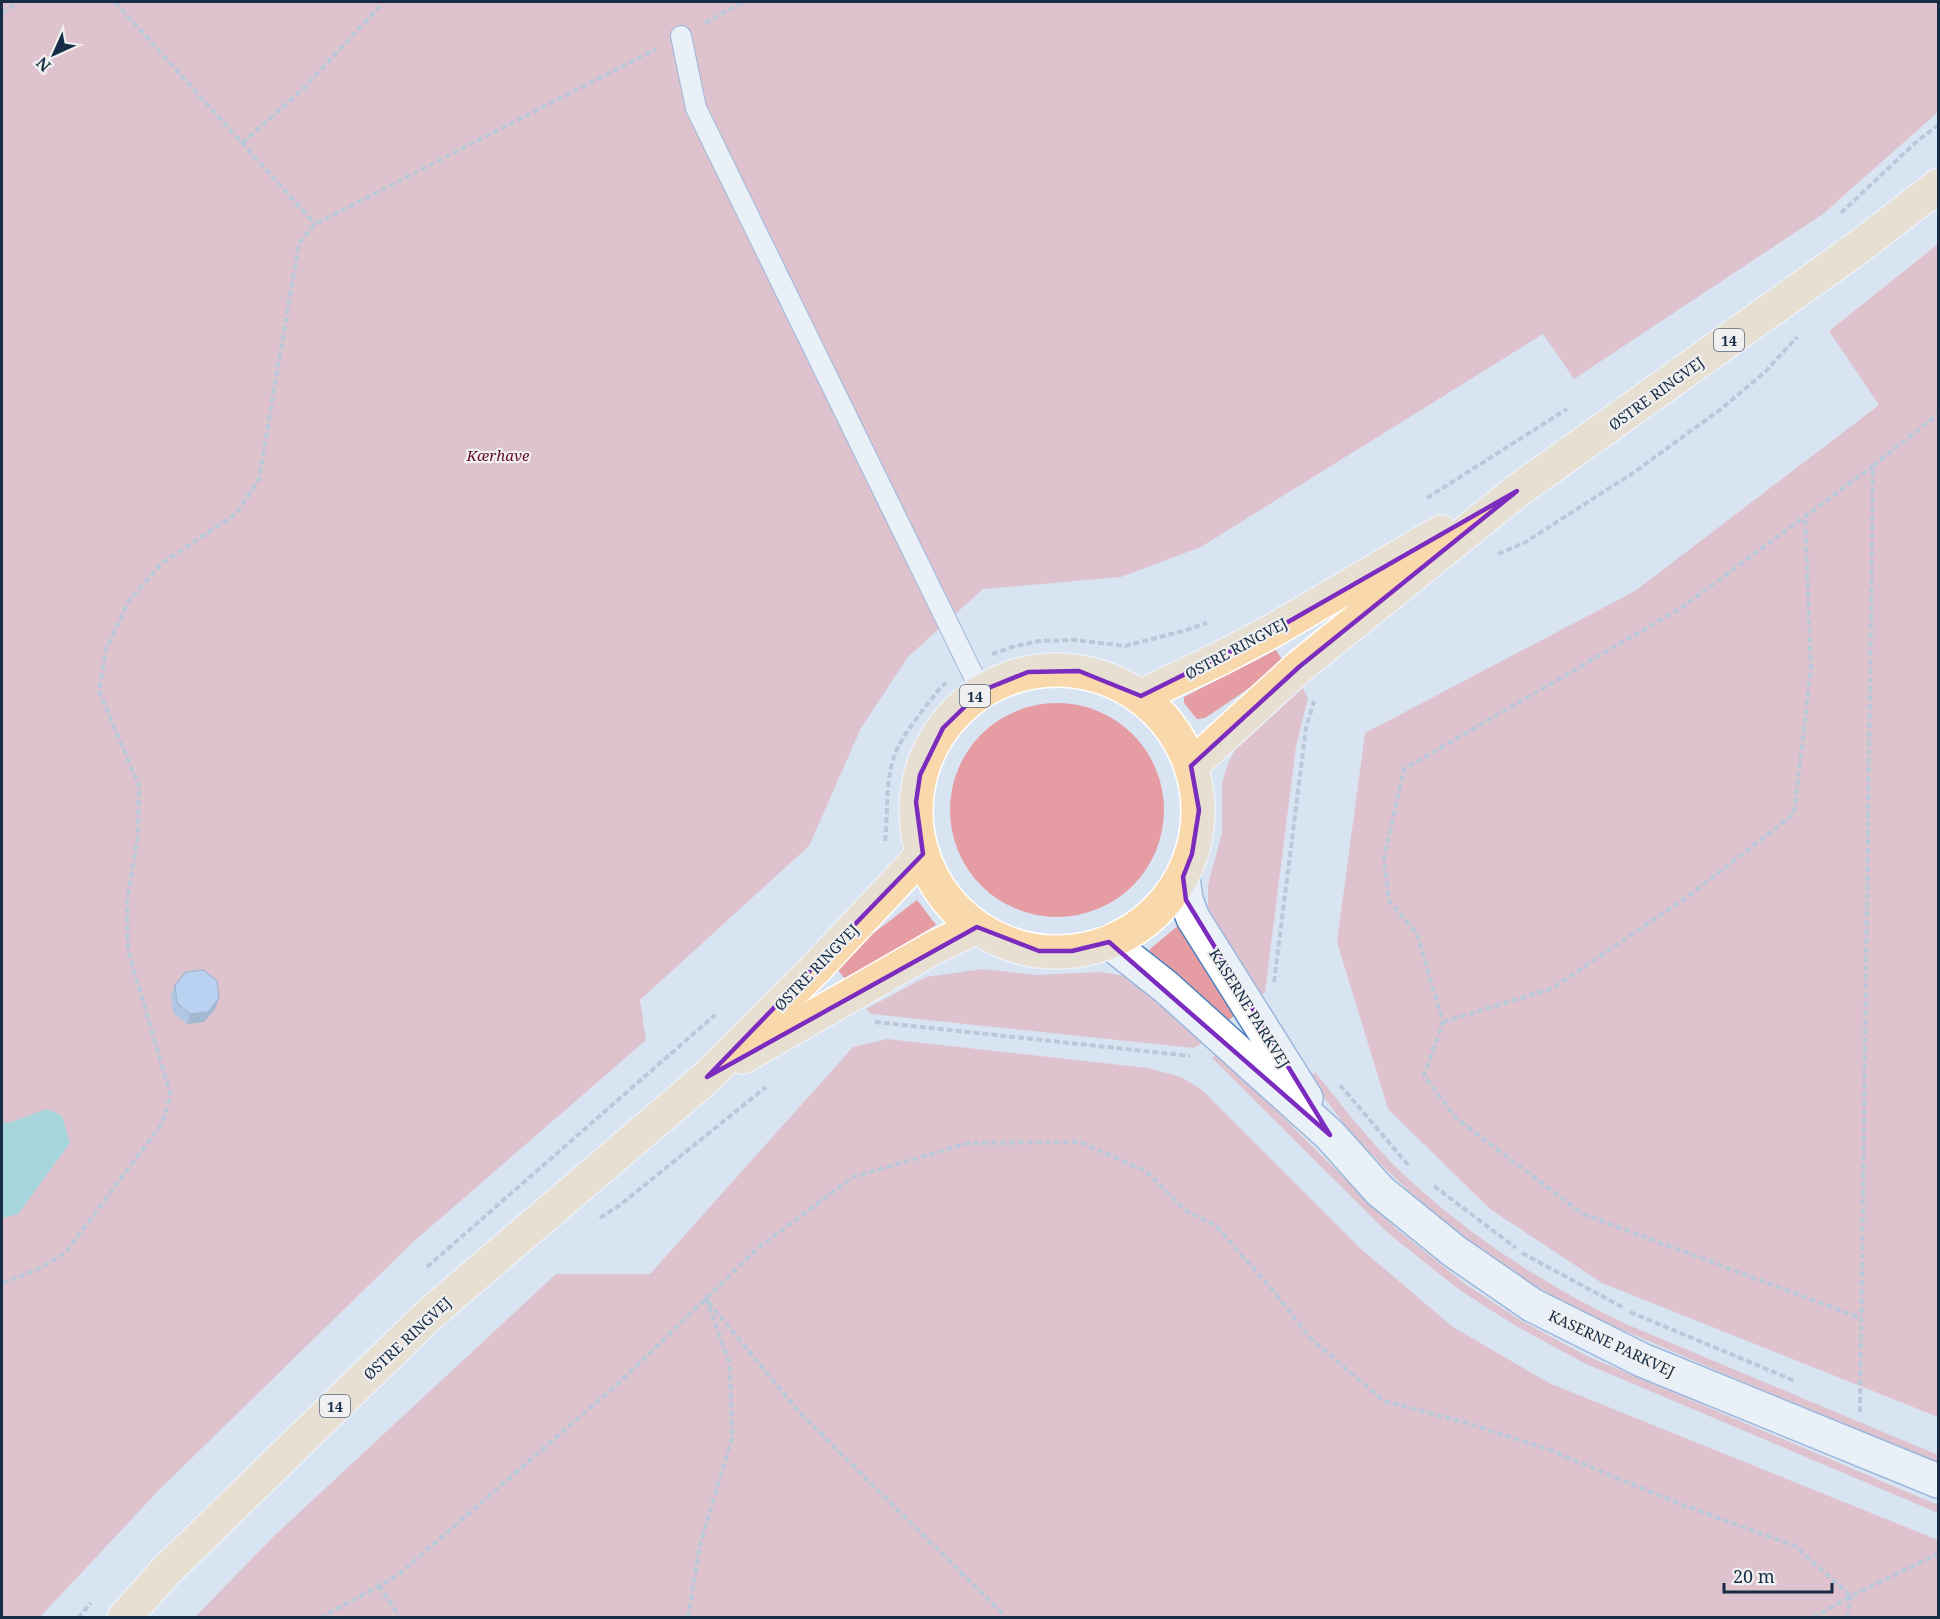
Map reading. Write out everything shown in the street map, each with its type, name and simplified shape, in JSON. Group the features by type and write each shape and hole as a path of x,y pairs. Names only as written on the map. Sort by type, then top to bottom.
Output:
{"main road":[{"name":"ØSTRE RINGVEJ","path":"1191,766 1299,667 1517,491 1856,249 1938,186"},
{"name":"ØSTRE RINGVEJ","path":"1141,696 1274,630 1402,554 1517,491"},
{"name":"14","path":"923,854 917,828 916,802 929,750 943,728 960,708 981,691 1028,672 1079,671 1111,680 1141,696"},
{"path":"923,854 935,882 965,917 977,927 1007,942 1039,951 1072,951 1109,942 1139,926 1152,916 1174,891 1183,876 1192,854 1199,810 1197,788 1180,740 1162,716 1141,696"},
{"name":"ØSTRE RINGVEJ","path":"124,1617 166,1571 431,1313 707,1077 819,965 923,854"},
{"name":"ØSTRE RINGVEJ","path":"707,1077 933,948 977,927"}],"street":[{"name":"KASERNE PARKVEJ","path":"1183,876 1186,900 1193,918 1330,1135"},
{"name":"KASERNE PARKVEJ","path":"1109,942 1174,994 1330,1135 1380,1191 1454,1251 1532,1305 1642,1360 1938,1481"}],"lane":[{"path":"681,36 696,108 981,691"}],"path":[{"path":"2,13 19,2"},
{"path":"115,2 315,224"},
{"path":"242,142 302,90 382,2"},
{"path":"2,1283 41,1268 66,1252 160,1125 171,1096 128,950 127,901 138,836 139,786 99,691 106,650 128,602 161,564 237,513 259,479 299,243 315,224 743,2"},
{"path":"1840,214 1915,143 1938,125"},
{"path":"1496,555 1524,543 1633,473 1721,408 1765,372 1803,331"},
{"path":"1425,499 1569,407"},
{"path":"1861,1318 1582,1214 1456,1118 1424,1075 1443,1022 1417,934 1389,901 1384,858 1404,769 1681,608 1873,466 1938,414"},
{"path":"1860,1448 1873,466"},
{"path":"1443,1022 1552,987 1687,897 1794,814 1811,668 1805,516"},
{"path":"1336,1080 1411,1169"},
{"path":"593,1222 620,1205 767,1086"},
{"path":"320,1617 397,1576 621,1381 758,1248 853,1177 969,1143 1080,1142 1146,1171 1185,1210 1215,1225 1271,1288 1310,1338 1384,1401 1467,1423 1547,1449 1675,1502 1795,1546 1851,1596"},
{"path":"1430,1183 1522,1253 1628,1311 1797,1382"},
{"path":"688,1617 700,1545 732,1438 730,1364 706,1299"},
{"path":"706,1299 799,1412 1007,1617"},
{"path":"1850,1405 1870,1413"},
{"path":"1813,1617 1938,1554"},
{"path":"379,1585 400,1617"},
{"path":"1847,1617 1851,1596"}],"highlighted area":[{"path":"1517,491 1299,667 1191,766 1199,810 1192,854 1183,877 1186,900 1330,1135 1109,942 1072,951 1039,951 977,927 707,1077 923,854 916,802 920,775 943,728 981,691 1028,672 1079,671 1141,696 1274,630"}],"green space":[{"name":"Kærhave","path":"2,2 1938,2 1938,112 1823,214 1574,379 1543,334 1201,547 1121,577 983,589 908,657 861,728 809,846 640,1000 646,1040 412,1243 159,1490 40,1617 2,1617"},
{"path":"1938,244 1938,1417 1602,1283 1490,1209 1388,1109 1337,942 1365,733 1635,591 1879,405 1829,331"},
{"path":"1276,650 1285,664 1205,718 1197,719 1184,703 1184,697"},
{"path":"1301,685 1308,698 1296,746 1265,992 1257,1000 1208,915 1208,885 1222,833 1222,783 1228,763 1243,736"},
{"path":"1057,703 1078,705 1107,716 1125,728 1139,742 1151,760 1159,779 1164,810 1162,831 1151,860 1139,878 1125,892 1107,904 1088,912 1057,917 1036,915 1007,904 989,892 975,878 963,860 955,841 950,810 952,789 963,760 975,742 989,728 1007,716 1026,708"},
{"path":"917,900 936,925 846,980 833,964"},
{"path":"1179,925 1239,1012 1224,1024 1150,952 1150,949"},
{"path":"983,969 1036,975 1101,972 1125,976 1144,986 1205,1042 1193,1048 871,1014 866,1009 926,977"},
{"path":"887,1039 1148,1068 1181,1077 1202,1090 1361,1249 1453,1327 1549,1383 1938,1540 1938,1617 195,1617 274,1536 556,1274 650,1274 853,1047"},
{"path":"1218,1053 1394,1227 1464,1283 1520,1320 1587,1356 1938,1505 1938,1513 1584,1363 1516,1326 1461,1291 1389,1234 1212,1058"},
{"path":"1315,1072 1368,1137 1427,1196 1480,1238 1536,1275 1626,1324 1938,1455 1938,1466 1588,1315 1509,1270 1466,1240 1387,1170 1335,1112 1310,1077"}],"shaded area":[{"path":"47,1109 62,1116 70,1143 18,1214 2,1218 2,1121 8,1123"}],"building":[{"path":"203,970 217,981 219,998 208,1012 190,1014 177,1003 175,985 186,972"}]}
